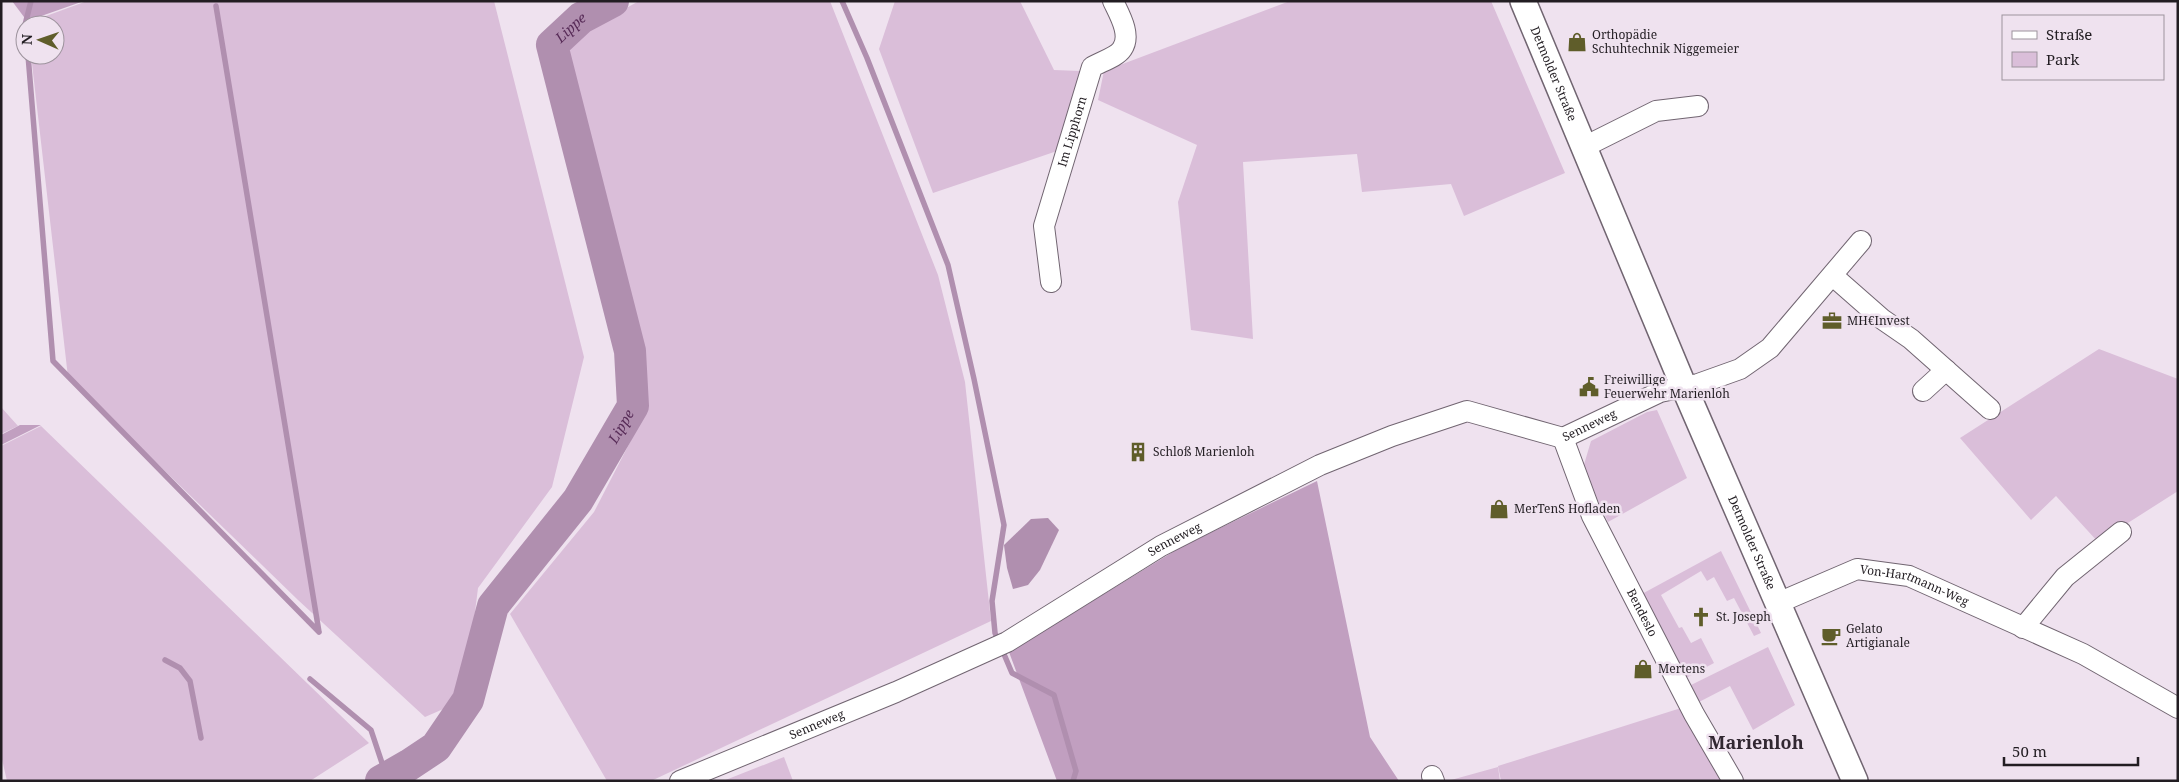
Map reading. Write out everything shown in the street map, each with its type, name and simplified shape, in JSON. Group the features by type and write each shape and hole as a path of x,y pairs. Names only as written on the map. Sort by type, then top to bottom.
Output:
{"street":[{"name":"Im Lipphorn","path":"1051,282 1044,226 1092,67 1122,50 1126,40 1123,22 1113,1"},
{"name":"Detmolder Straße","path":"1523,1 1684,387 1855,781"},
{"path":"1584,147 1656,111 1698,106"},
{"path":"1684,387 1740,369 1770,348 1861,241"},
{"path":"1833,276 1990,409"},
{"path":"1923,391 1946,370"},
{"name":"Senneweg","path":"680,781 896,692 999,645 1161,546 1320,465 1392,436 1466,411 1563,438 1660,392 1684,387"},
{"name":"Bendeslo","path":"1563,438 1592,516 1694,714 1733,781"},
{"path":"2023,628 2065,577 2121,532"},
{"name":"Von-Hartmann-Weg","path":"1778,603 1857,569 1909,576 2083,654 2178,708"}],"green space":[{"path":"87,1 494,1 584,357 552,487 478,588 464,700 425,717 298,600 68,377 32,65 65,65 65,15 49,15"},
{"path":"639,1 830,1 938,275 965,382 991,621 651,781 607,781 510,614 594,512 643,417 641,352 565,42"},
{"path":"895,1 1020,1 1054,70 1080,71 1057,151 933,193 879,49"},
{"path":"1290,1 1491,1 1565,173 1464,216 1451,184 1362,192 1357,154 1243,162 1253,339 1191,330 1178,202 1197,145 1098,100 1104,71"},
{"path":"2099,349 2178,379 2178,491 2098,542 2056,496 2031,520 1960,438"},
{"path":"1,407 18,426 1,434"},
{"path":"1657,410 1687,478 1608,522 1583,468 1591,441 1647,412"},
{"path":"41,426 369,743 310,781 7,781 1,755 1,446"},
{"path":"1721,551 1761,633 1754,636 1734,598 1727,601 1714,577 1707,581 1701,571 1661,595 1679,628 1682,627 1691,643 1701,638 1714,663 1686,678 1640,595"},
{"path":"1768,647 1795,705 1753,730 1730,686 1699,702 1691,685"},
{"path":"1681,708 1723,781 1501,781 1498,766"},
{"path":"784,757 793,781 723,781"},
{"path":"1498,767 1500,781 1451,781 1451,780"}],"shaded area":[{"path":"12,1 84,1 44,15 22,15"},
{"path":"20,425 41,425 1,445 1,435"},
{"path":"1317,481 1370,737 1399,781 1057,781 1009,652 1181,547"},
{"path":"1048,518 1059,530 1040,570 1028,585 1013,589 1007,568 1004,545 1031,519"}],"waterway":[{"path":"28,15 31,1"},
{"name":"Lippe","path":"381,781 436,747 468,700 493,606 578,500 633,406 630,351 552,45 581,18 613,1"},
{"path":"842,1 867,58 948,265 1004,525 992,601 995,633 1012,673 1054,695 1076,771 1073,781"},
{"path":"216,6 319,632"},
{"path":"29,65 53,361 319,632"},
{"path":"165,660 180,668 190,681 201,738"},
{"path":"310,679 371,730 387,778"}],"place":[{"name":"Orthopädie Schuhtechnik Niggemeier","path":"1577,42"},
{"name":"MH€Invest","path":"1832,321"},
{"name":"Freiwillige Feuerwehr Marienloh","path":"1589,387"},
{"name":"Schloß Marienloh","path":"1138,452"},
{"name":"MerTenS Hofladen","path":"1499,509"},
{"name":"St. Joseph","path":"1701,617"},
{"name":"Gelato Artigianale","path":"1831,636"},
{"name":"Mertens","path":"1643,669"}],"district":[{"name":"Marienloh","path":"1756,743"}]}
